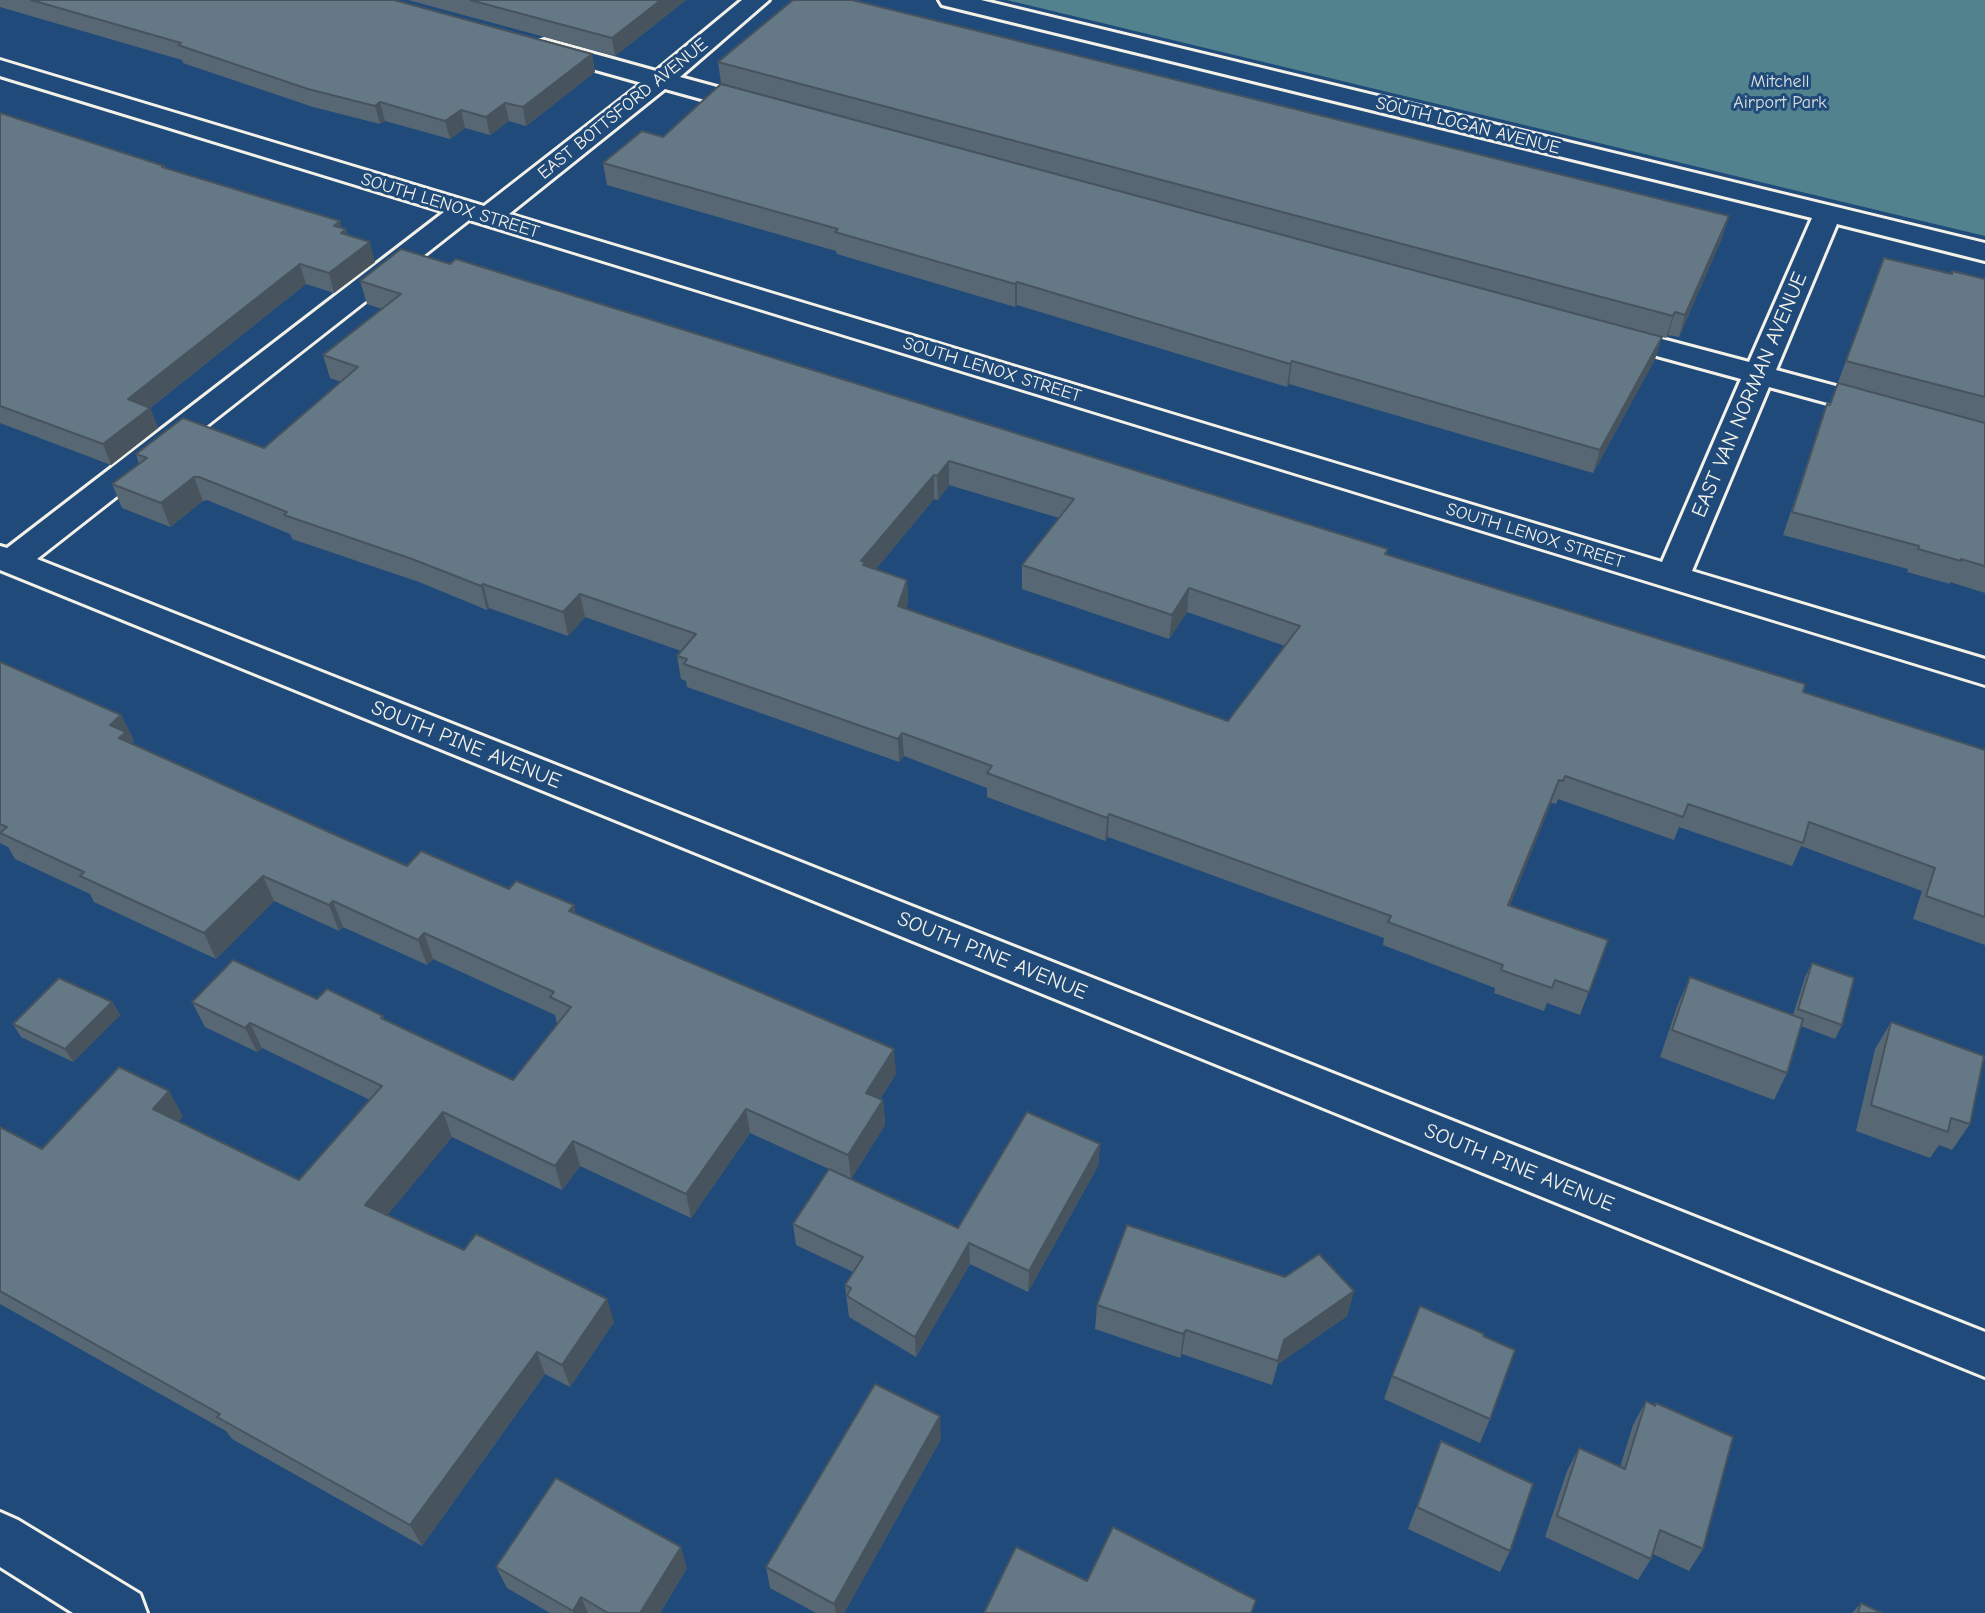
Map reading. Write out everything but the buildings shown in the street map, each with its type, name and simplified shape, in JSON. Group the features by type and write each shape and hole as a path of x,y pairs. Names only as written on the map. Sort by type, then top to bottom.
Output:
{"street":[{"name":"EAST BOTTSFORD AVENUE","path":"6,560 661,80 757,0"},
{"name":"SOUTH LOGAN AVENUE","path":"951,0 1985,252"},
{"path":"514,40 787,114"},
{"name":"SOUTH LENOX STREET","path":"0,68 1985,672"},
{"name":"EAST VAN NORMAN AVENUE","path":"1672,577 1828,213"},
{"path":"1580,326 1985,436"},
{"name":"SOUTH PINE AVENUE","path":"6,560 1985,1355"},
{"path":"0,1538 121,1613"}],"green space":[{"name":"Mitchell Airport Park","path":"1007,0 1985,0 1985,236 1835,200"}]}
